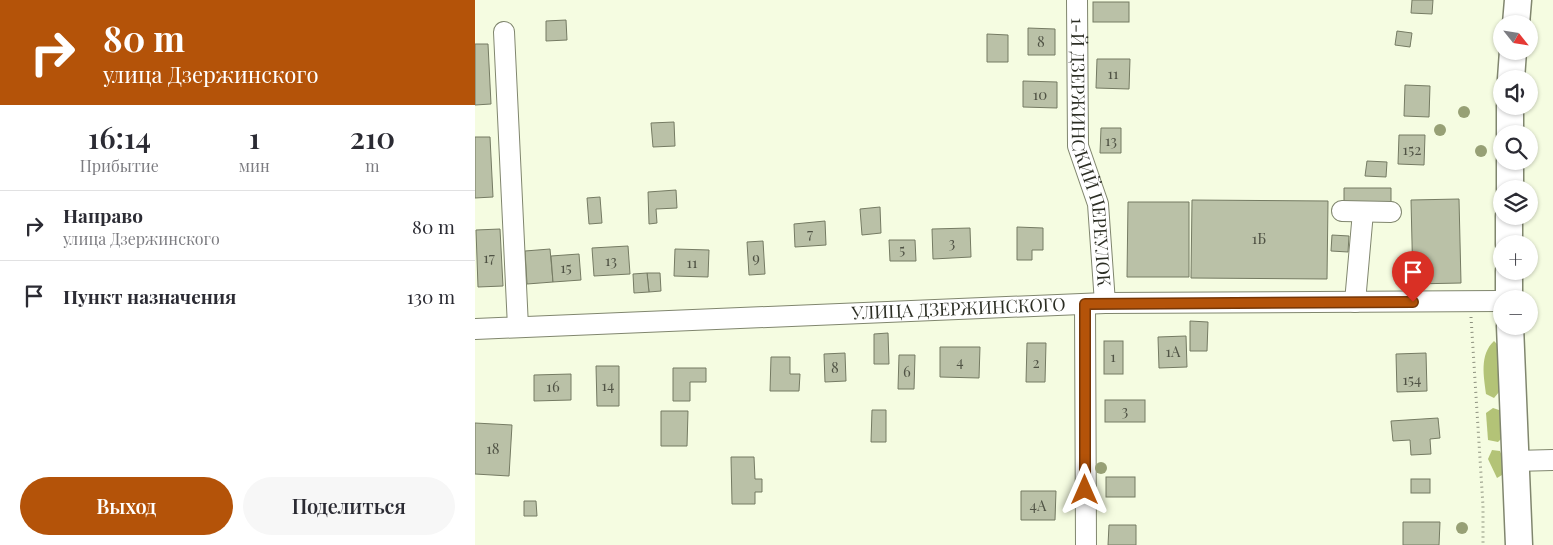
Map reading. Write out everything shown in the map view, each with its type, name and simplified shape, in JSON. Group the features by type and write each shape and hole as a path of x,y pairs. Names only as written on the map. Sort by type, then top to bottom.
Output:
{"main road":[{"path":"1517,15 1518,0"},
{"path":"1510,335 1519,545"}],"street":[{"name":"1-Й ДЗЕРЖИНСКИЙ ПЕРЕУЛОК","path":"1077,0 1078,146 1097,204 1105,303"},
{"path":"504,32 518,328"},
{"path":"1343,212 1391,212"},
{"path":"1355,302 1363,212"},
{"name":"УЛИЦА ДЗЕРЖИНСКОГО","path":"475,329 1105,303 1493,301"},
{"path":"1085,304 1086,545"},
{"path":"1516,461 1553,460"}],"path":[{"path":"1470,302 1482,496 1483,545"}],"green space":[{"path":"1494,341 1497,344 1499,392 1494,398 1486,394 1484,359"},
{"path":"1493,408 1502,411 1504,436 1498,442 1488,440 1486,413"},
{"path":"1492,450 1500,451 1504,461 1502,475 1497,478 1488,459"}],"building":[{"path":"1412,0 1433,0 1432,14 1411,13"},
{"path":"1093,2 1129,2 1129,22 1093,22"},
{"path":"566,20 567,40 546,41 546,21"},
{"path":"1028,28 1055,29 1055,55 1028,55"},
{"path":"1397,31 1412,33 1410,47 1395,45"},
{"path":"987,34 1008,35 1008,62 987,62"},
{"path":"475,44 488,44 491,104 475,105"},
{"path":"1097,59 1130,59 1129,89 1096,88"},
{"path":"1023,81 1057,82 1057,108 1023,107"},
{"path":"1405,85 1430,86 1429,117 1404,116"},
{"path":"674,122 675,146 653,147 651,123"},
{"path":"1101,128 1121,128 1121,153 1100,153"},
{"path":"1399,135 1425,135 1424,165 1398,164"},
{"path":"475,137 490,137 493,197 475,198"},
{"path":"1367,161 1387,162 1386,177 1365,176"},
{"path":"1344,188 1391,188 1391,203 1344,202"},
{"path":"676,190 677,208 656,209 657,223 649,224 648,192"},
{"path":"600,197 602,223 589,224 587,198"},
{"path":"1459,199 1461,283 1413,284 1411,200"},
{"path":"1192,200 1328,201 1327,279 1191,278"},
{"path":"1128,202 1189,202 1189,277 1127,277"},
{"path":"880,207 881,233 862,235 860,209"},
{"path":"825,221 826,245 795,247 794,224"},
{"path":"1017,227 1043,228 1043,250 1032,250 1032,260 1017,260"},
{"path":"970,228 971,257 933,259 932,229"},
{"path":"500,229 503,286 478,287 476,230"},
{"path":"1332,235 1349,236 1348,252 1331,251"},
{"path":"889,240 915,240 916,261 890,261"},
{"path":"763,241 765,274 749,275 747,242"},
{"path":"628,246 630,274 594,276 592,248"},
{"path":"550,249 553,282 527,284 525,251"},
{"path":"675,249 709,250 708,277 674,276"},
{"path":"579,254 581,280 553,282 551,256"},
{"path":"647,273 660,273 661,291 649,292"},
{"path":"647,273 649,292 634,293 633,274"},
{"path":"1190,321 1208,322 1207,351 1190,351"},
{"path":"888,333 889,364 874,364 874,334"},
{"path":"1186,336 1187,367 1159,368 1158,337"},
{"path":"1104,341 1123,341 1123,374 1104,374"},
{"path":"1027,343 1046,343 1045,382 1026,382"},
{"path":"940,347 980,347 979,378 940,377"},
{"path":"845,353 846,381 825,382 824,354"},
{"path":"1426,353 1427,391 1397,392 1396,354"},
{"path":"899,355 915,355 914,389 898,389"},
{"path":"771,357 790,357 790,374 800,374 799,391 770,391"},
{"path":"596,366 619,366 619,406 597,406"},
{"path":"673,368 706,368 706,382 690,382 690,401 673,401"},
{"path":"571,374 571,400 534,401 534,375"},
{"path":"1105,400 1145,400 1145,422 1105,422"},
{"path":"872,410 886,410 886,442 871,442"},
{"path":"661,411 688,411 687,446 661,446"},
{"path":"1438,418 1440,438 1430,439 1431,454 1411,455 1410,440 1393,441 1391,421"},
{"path":"475,423 512,425 509,476 475,474"},
{"path":"731,457 754,457 755,479 762,479 762,492 755,492 755,504 732,504"},
{"path":"1106,477 1135,477 1135,497 1106,497"},
{"path":"1411,479 1430,479 1430,493 1411,493"},
{"path":"1021,491 1056,491 1055,520 1021,520"},
{"path":"524,501 536,501 537,516 524,516"},
{"path":"1403,522 1440,522 1439,545 1403,545"},
{"path":"1109,525 1136,525 1136,545 1108,545"}],"route":[{"path":"1085,490 1085,304 1413,302"}]}
